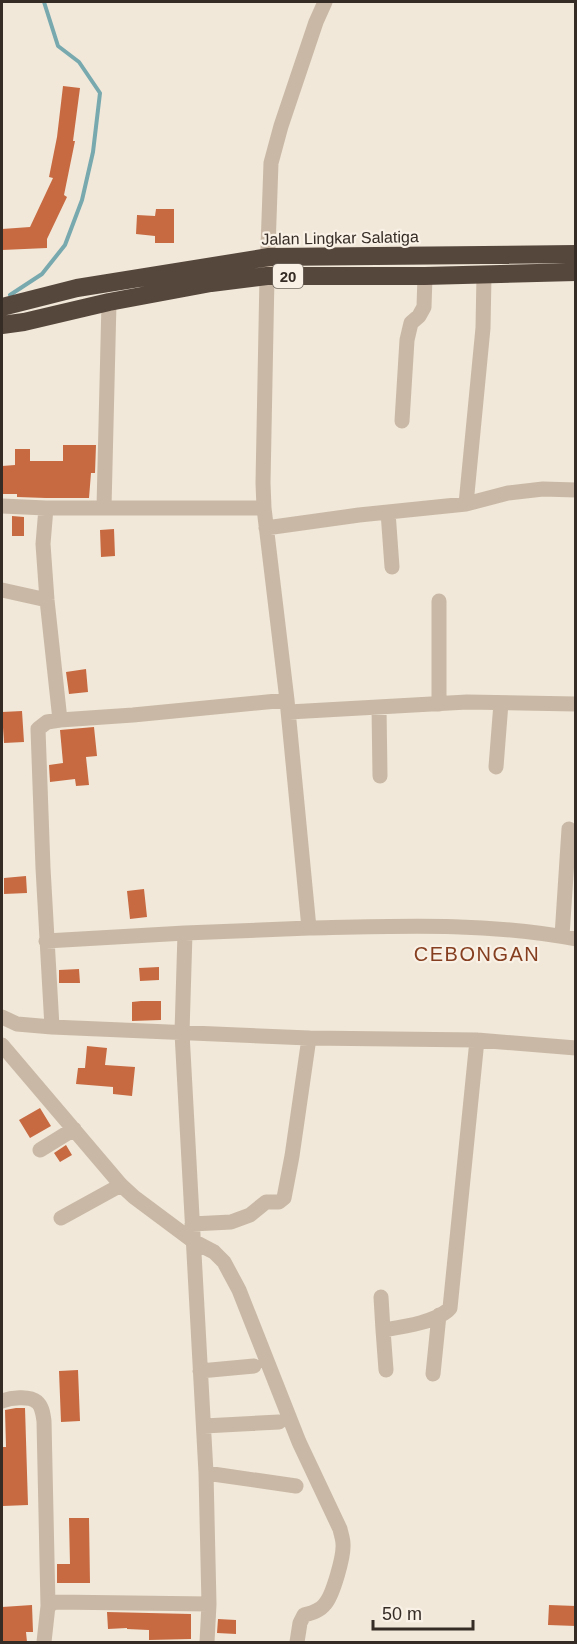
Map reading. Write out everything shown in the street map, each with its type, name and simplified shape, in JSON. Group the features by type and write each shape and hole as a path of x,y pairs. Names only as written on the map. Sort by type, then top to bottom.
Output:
{"highway":[{"name":"Jalan Lingkar Salatiga","path":"2,307 77,288 269,257 576,254"},
{"name":"20","path":"2,325 211,283 267,276 425,276 576,272"}],"street":[{"path":"309,928 288,706 264,508 267,276 270,176 274,152 316,22 325,2"},
{"path":"466,504 483,328 484,274"},
{"path":"402,421 407,340 411,322 424,307 425,276"},
{"path":"104,507 110,302"},
{"path":"266,528 466,504 508,493 543,489 576,490"},
{"path":"2,506 264,508"},
{"path":"46,507 42,544 60,720"},
{"path":"388,512 392,567"},
{"path":"2,590 47,600"},
{"path":"439,601 440,704"},
{"path":"52,1028 46,941 38,729 47,722 288,706 379,707 467,702 576,704"},
{"path":"496,767 501,703"},
{"path":"379,707 380,776"},
{"path":"46,941 184,933 431,925 505,929 569,938 569,829"},
{"path":"184,933 182,1034 206,1473 209,1604 207,1642"},
{"path":"2,1017 30,1026 52,1028 309,1038 477,1040 576,1048"},
{"path":"192,1224 231,1222 250,1215 266,1202 279,1202 284,1198 309,1038"},
{"path":"383,1330 417,1324 446,1313 450,1308 477,1040"},
{"path":"2,1045 121,1185 194,1241 214,1252 224,1262 239,1290 299,1442 340,1529 343,1544 332,1592 320,1609 304,1615 300,1623 297,1642"},
{"path":"40,1150 74,1129"},
{"path":"61,1218 121,1185"},
{"path":"381,1297 386,1370"},
{"path":"434,1374 439,1315"},
{"path":"201,1371 254,1366"},
{"path":"2,1401 16,1397 34,1400 40,1406 44,1421 48,1606 44,1642"},
{"path":"204,1426 279,1422"},
{"path":"206,1473 296,1486"},
{"path":"48,1606 55,1602 209,1604"}],"building":[{"path":"63,86 80,88 73,141 75,141 64,195 67,197 47,239 47,248 2,250 2,229 30,227 53,178 49,177 57,137"},
{"path":"156,209 174,209 174,243 155,243 155,236 136,234 137,215 155,216"},
{"path":"63,445 96,445 95,473 91,473 89,498 17,497 17,494 2,494 2,466 15,465 15,449 30,449 30,461 63,461"},
{"path":"12,516 24,517 24,536 12,536"},
{"path":"114,529 115,556 101,557 100,530"},
{"path":"86,669 88,692 69,694 66,672"},
{"path":"22,711 24,742 4,743 2,712"},
{"path":"94,727 97,756 86,757 89,785 76,786 75,779 50,782 49,765 63,763 60,730"},
{"path":"26,876 27,893 4,894 4,878"},
{"path":"144,889 147,917 130,919 127,891"},
{"path":"159,967 159,980 140,981 139,968"},
{"path":"79,969 80,983 59,983 59,970"},
{"path":"161,1001 161,1020 132,1021 132,1002"},
{"path":"87,1046 107,1048 105,1065 135,1067 132,1096 113,1094 113,1087 76,1084 78,1068 85,1068"},
{"path":"40,1108 51,1126 30,1138 19,1120"},
{"path":"66,1145 72,1155 60,1162 54,1153"},
{"path":"78,1370 80,1421 61,1422 59,1371"},
{"path":"25,1408 28,1505 3,1506 2,1447 6,1447 5,1410"},
{"path":"69,1518 89,1518 90,1583 57,1583 57,1564 70,1564"},
{"path":"32,1605 33,1632 26,1632 27,1642 2,1642 2,1607"},
{"path":"549,1605 576,1606 576,1626 548,1625"},
{"path":"107,1612 191,1614 191,1639 149,1640 149,1630 108,1629"},
{"path":"218,1619 236,1620 236,1634 217,1633"}],"waterway":[{"path":"10,295 42,274 65,245 82,200 93,152 100,93 79,62 58,46 44,2"}],"district":[{"name":"CEBONGAN","path":"477,954"}]}
